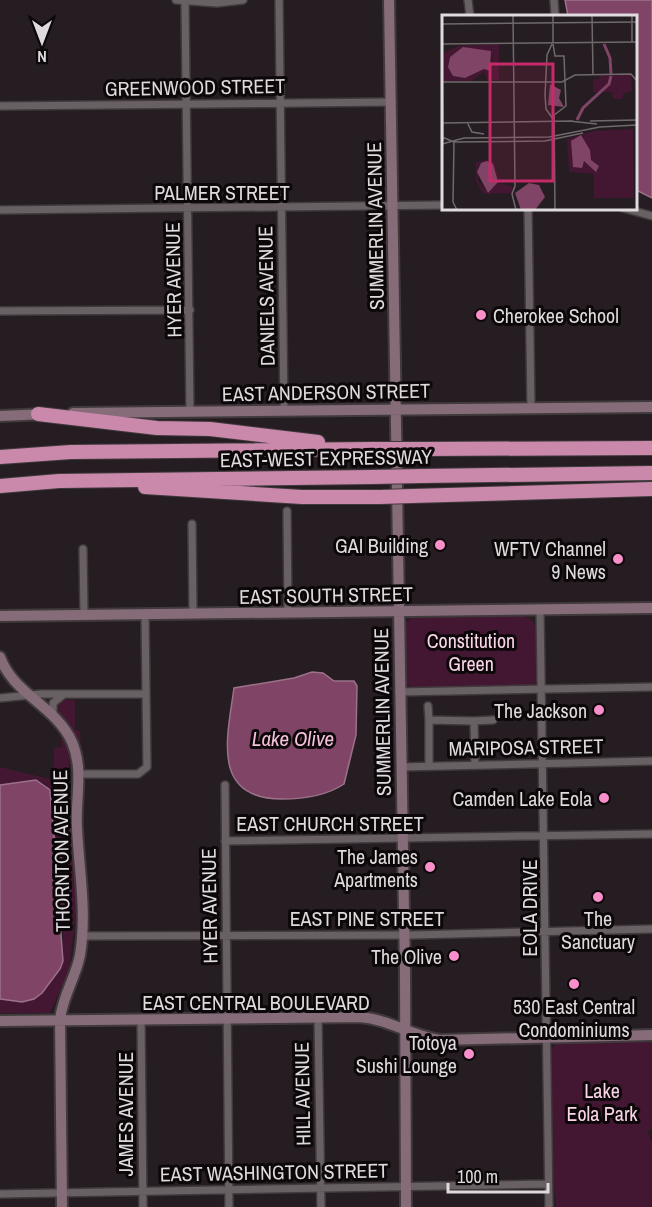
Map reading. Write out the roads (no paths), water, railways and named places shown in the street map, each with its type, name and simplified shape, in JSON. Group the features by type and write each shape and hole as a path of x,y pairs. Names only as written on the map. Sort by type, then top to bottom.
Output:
{"highway":[{"path":"38,414 147,427 210,429 371,449"},
{"name":"EAST-WEST EXPRESSWAY","path":"0,458 107,451 652,448"},
{"name":"EAST-WEST EXPRESSWAY","path":"0,486 20,483 101,480 652,473"},
{"path":"101,480 158,489 302,497 652,489"}],"street":[{"path":"176,0 185,3 243,0"},
{"name":"DANIELS AVENUE","path":"279,0 284,411"},
{"name":"SUMMERLIN AVENUE","path":"389,0 406,1029 406,1207"},
{"path":"468,0 470,15"},
{"path":"554,0 555,15"},
{"name":"HYER AVENUE","path":"185,3 190,412"},
{"name":"GREENWOOD STREET","path":"0,106 391,102"},
{"name":"PALMER STREET","path":"0,210 442,205"},
{"path":"528,210 531,408"},
{"path":"630,210 652,216"},
{"path":"0,311 190,310"},
{"name":"EAST ANDERSON STREET","path":"0,416 652,407"},
{"path":"287,511 288,613"},
{"path":"192,524 193,614"},
{"path":"83,549 84,615"},
{"name":"EAST SOUTH STREET","path":"0,616 652,608"},
{"name":"EOLA DRIVE","path":"540,609 549,1207"},
{"path":"79,774 138,774 144,771 148,763 145,614"},
{"name":"THORNTON AVENUE","path":"0,657 9,675 53,714 72,744 79,774 76,813 83,890 82,936 78,965 62,1008 60,1020 62,1207"},
{"path":"399,692 652,687"},
{"path":"53,714 55,699 69,694"},
{"path":"0,698 29,695 146,694"},
{"path":"428,706 429,766"},
{"path":"429,720 493,720"},
{"path":"474,721 475,765"},
{"name":"MARIPOSA STREET","path":"401,766 652,761"},
{"name":"HYER AVENUE","path":"225,785 229,1207"},
{"name":"EAST CHURCH STREET","path":"225,841 402,840 652,834"},
{"name":"EAST PINE STREET","path":"82,936 403,935 652,929"},
{"name":"HILL AVENUE","path":"318,1017 321,1207"},
{"name":"EAST CENTRAL BOULEVARD","path":"0,1021 371,1018 440,1040 652,1035"},
{"name":"JAMES AVENUE","path":"141,1020 142,1207"},
{"name":"EAST WASHINGTON STREET","path":"0,1194 548,1184"}],"water":[{"path":"565,0 652,0 652,198 637,190 637,15 568,15"},
{"name":"Lake Olive","path":"312,672 323,673 334,681 354,681 357,686 356,735 344,784 322,794 290,799 259,796 244,789 234,777 227,745 234,688 294,678"},
{"path":"36,780 50,790 54,836 71,888 60,922 63,961 60,969 42,993 34,999 22,1002 0,999 0,785"}],"place":[{"name":"Cherokee School","path":"481,315"},
{"name":"GAI Building","path":"440,545"},
{"name":"WFTV Channel 9 News","path":"618,559"},
{"name":"The Jackson","path":"599,710"},
{"name":"Camden Lake Eola","path":"604,798"},
{"name":"The James Apartments","path":"430,867"},
{"name":"The Sanctuary","path":"598,897"},
{"name":"The Olive","path":"454,956"},
{"name":"530 East Central Condominiums","path":"574,984"},
{"name":"Totoya Sushi Lounge","path":"469,1054"}],"park label":[{"name":"Constitution Green","path":"471,652"},
{"name":"Lake Eola Park","path":"602,1102"}]}
